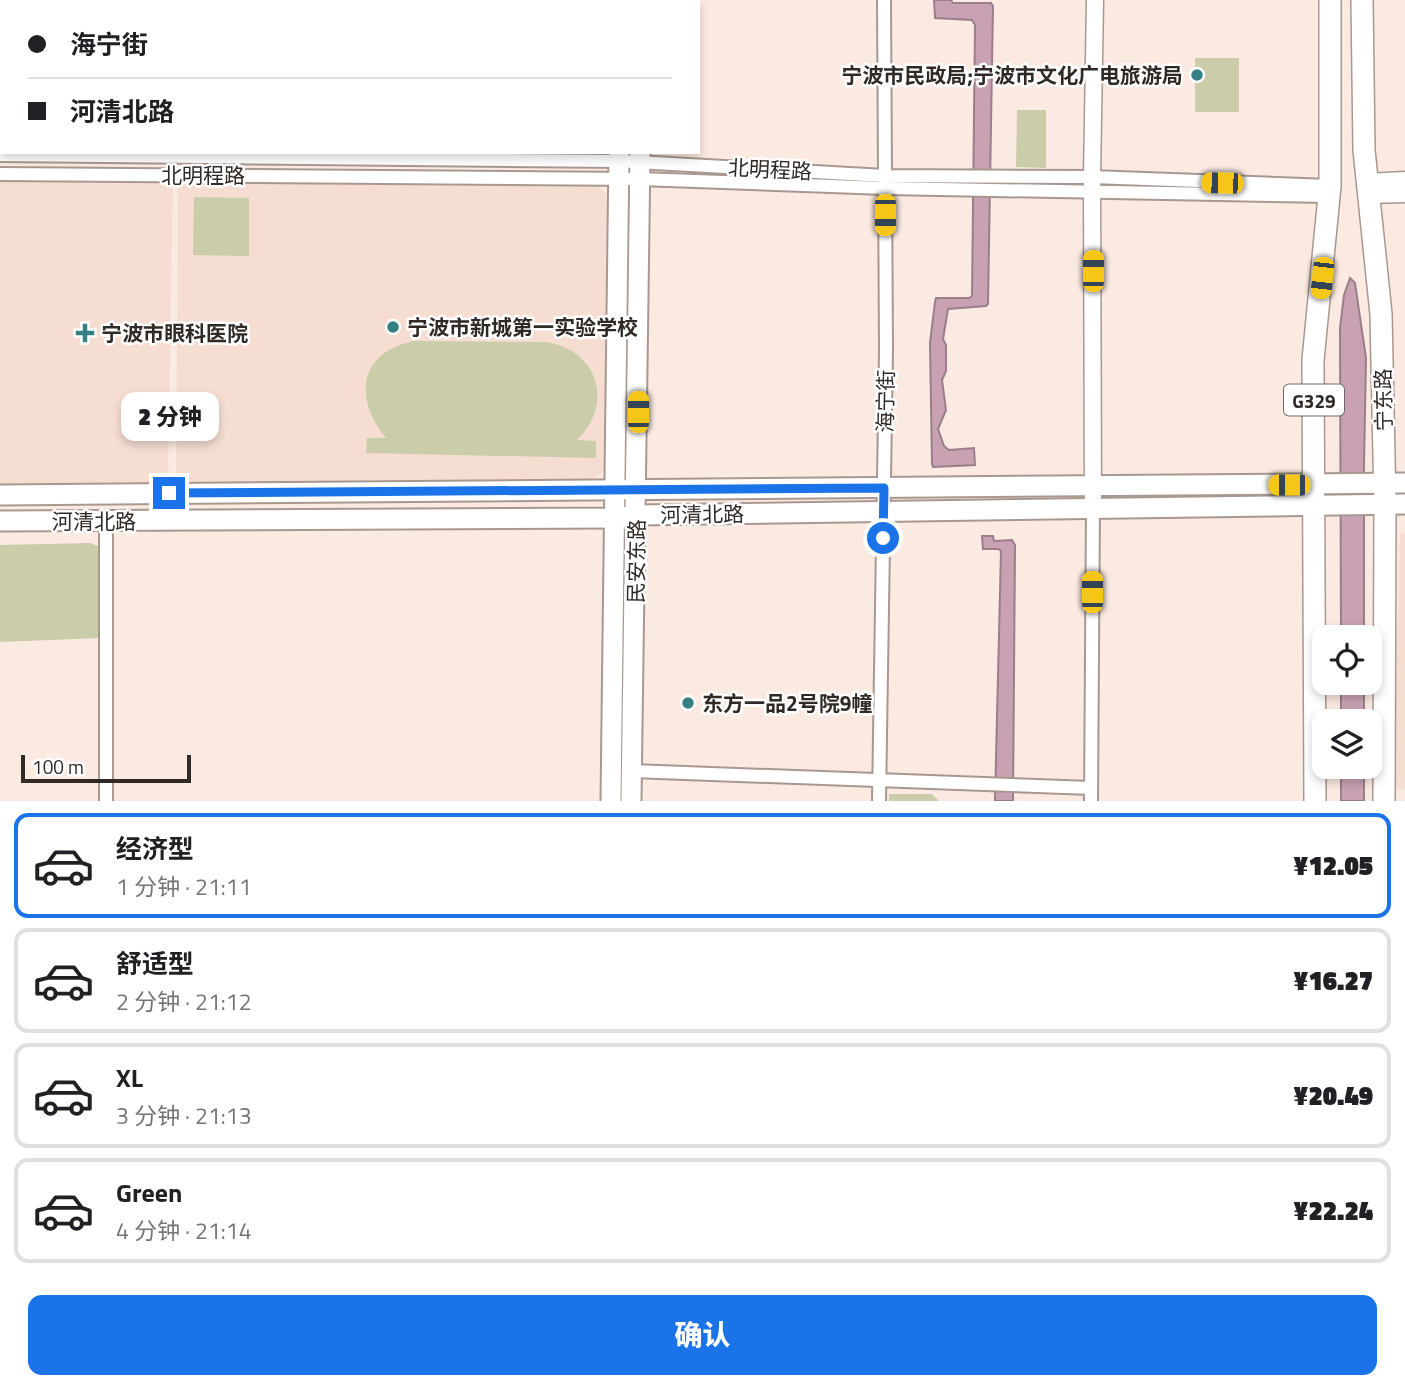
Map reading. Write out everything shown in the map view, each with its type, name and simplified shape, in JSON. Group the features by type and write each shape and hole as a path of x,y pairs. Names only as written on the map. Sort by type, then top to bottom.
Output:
{"main road":[{"name":"G329","path":"1315,801 1313,360 1330,191 1330,0"},
{"name":"宁东路","path":"1362,0 1364,150 1381,314 1395,494 1384,801"},
{"name":"民安东路","path":"611,801 619,164"},
{"name":"民安东路","path":"631,801 640,164"},
{"name":"河清北路","path":"0,495 1093,486 1315,495"},
{"name":"河清北路","path":"0,521 616,518 1093,508 1315,495 1395,494"}],"street":[{"name":"海宁街","path":"878,801 884,512 884,0"},
{"path":"632,771 879,779 1091,794 1095,0"},
{"name":"北明程路","path":"0,155 185,155 640,164 885,182 1092,184 1330,191"},
{"path":"185,155 185,175"},
{"name":"北明程路","path":"0,174 185,175 619,164"},
{"path":"1367,189 1405,180"},
{"path":"1367,189 1405,194"},
{"path":"106,521 106,801"}],"shaded area":[{"path":"934,0 991,3 993,6 988,304 948,309 943,339 946,345 946,371 942,380 946,410 938,429 944,446 949,450 974,448 975,465 933,467 930,343 935,302 936,298 972,296 975,25 972,20 935,18"},
{"name":"宁波市眼科医院","path":"0,178 173,182 168,483 0,487"},
{"name":"宁波市新城第一实验学校","path":"178,181 584,183 599,186 609,196 608,457 603,472 588,484 176,483"},
{"path":"1350,278 1355,283 1366,358 1364,625 1341,625 1340,328 1344,295"},
{"path":"1400,533 1405,533 1405,789 1393,788"},
{"path":"982,536 993,536 994,541 1012,540 1015,545 1013,801 995,801 1001,551 983,549"},
{"path":"1341,695 1364,695 1364,709 1341,709"},
{"path":"1341,779 1364,779 1364,801 1341,801"}],"green space":[{"path":"1195,58 1239,58 1239,112 1195,112"},
{"path":"1017,110 1046,110 1046,168 1016,167"},
{"path":"194,197 249,198 249,256 193,255"},
{"path":"414,341 547,342 565,347 579,356 589,367 597,396 595,411 577,440 596,441 596,458 366,453 367,438 386,438 375,423 366,393 372,366 382,355"},
{"path":"90,543 98,546 100,638 0,642 0,545"},
{"path":"889,794 932,794 939,801 889,801"}],"place":[{"name":"宁波市民政局;宁波市文化广电旅游局","path":"1197,75"},
{"name":"宁波市新城第一实验学校","path":"393,327"},
{"name":"宁波市眼科医院","path":"85,333"},
{"name":"东方一品2号院9幢","path":"688,703"}],"route":[{"path":"169,493 884,488 883,538"}]}
